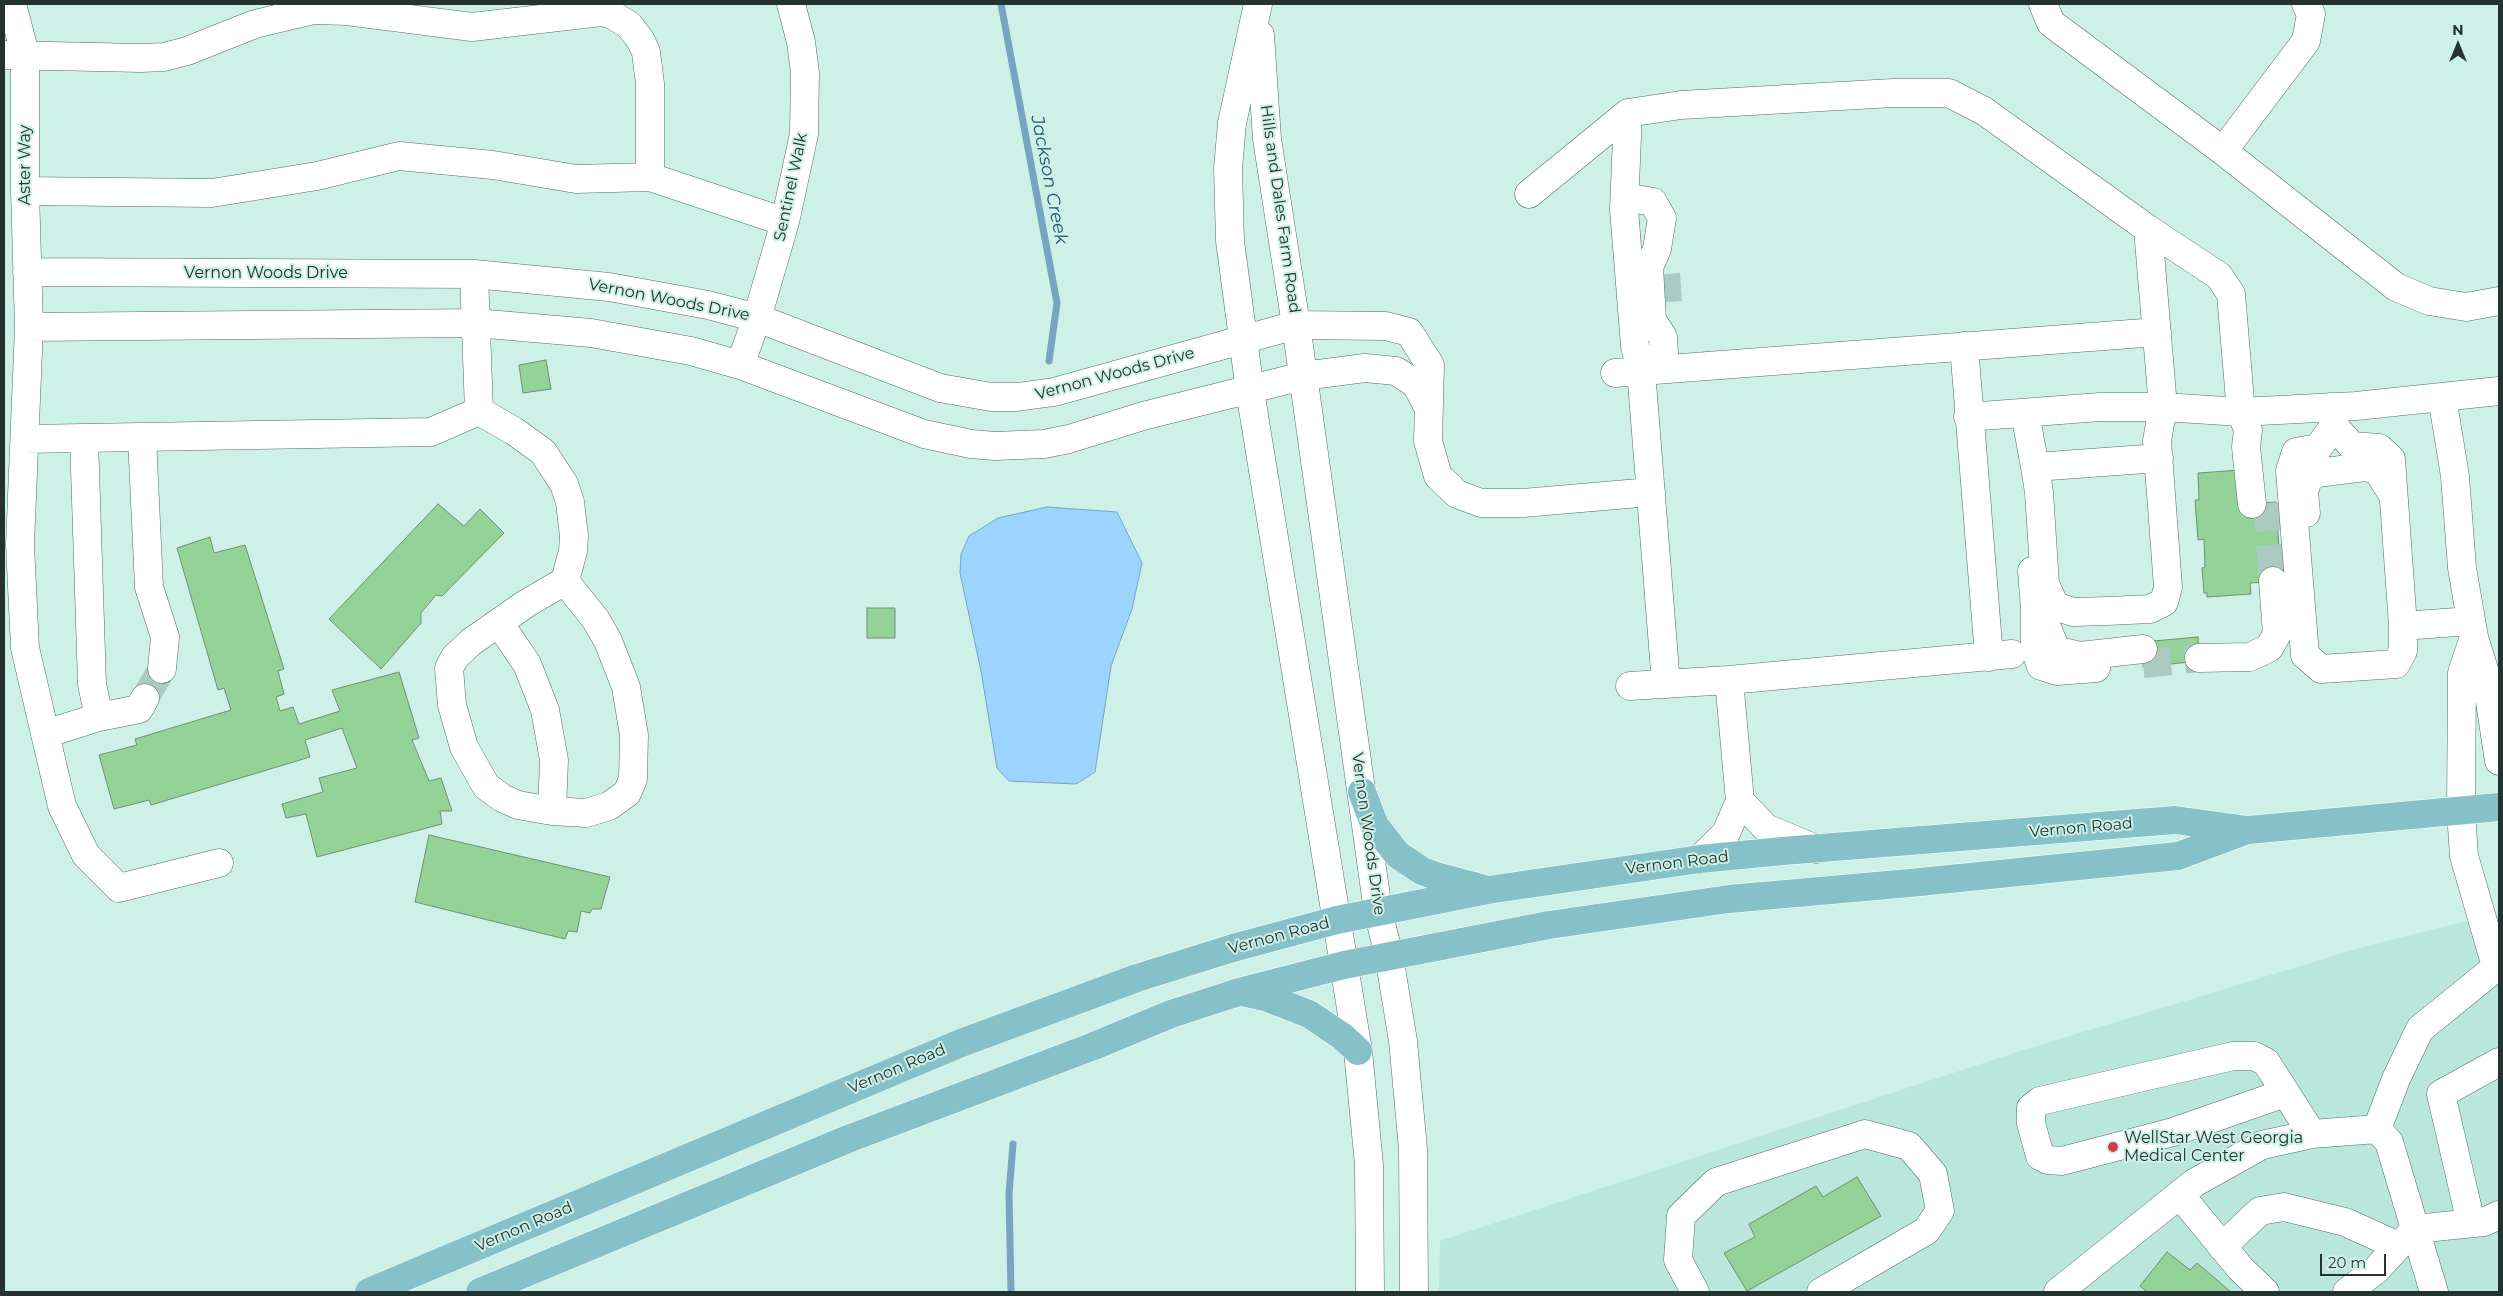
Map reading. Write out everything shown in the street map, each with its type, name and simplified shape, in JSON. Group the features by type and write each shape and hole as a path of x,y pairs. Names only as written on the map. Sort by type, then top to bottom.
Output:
{"main road":[{"path":"1362,792 1375,826 1398,855 1422,871 1488,890"},
{"name":"Vernon Road","path":"369,1292 1004,1026 1163,970 1233,948 1337,920 1488,890 1700,860 2175,820 2248,830 2499,808"},
{"name":"Vernon Road","path":"480,1292 848,1139 1094,1046 1171,1014 1238,992 1344,965 1549,925 1729,899 2178,856 2248,830"},
{"path":"1238,992 1265,997 1309,1014 1343,1037 1358,1051"}],"street":[{"name":"Aster Way","path":"12,4 25,191 27,272 28,327 20,545 25,648 62,806 86,855 119,888 219,863"},
{"name":"Sentinel Walk","path":"740,365 757,318 785,222 804,134 806,104 801,42 791,4"},
{"name":"Hills and Dales Farm Road","path":"1258,4 1267,139 1296,325"},
{"name":"Hills and Dales Farm Road","path":"1250,390 1230,241 1228,168 1232,123 1258,4"},
{"path":"2043,4 2051,23 2223,151 2396,287 2430,301 2466,307 2499,301"},
{"path":"2223,151 2306,41 2311,14 2306,4"},
{"path":"15,55 164,57 187,51 255,24 314,10 347,11 472,27 601,12 611,14 629,25 641,40 646,52 650,84 650,178"},
{"path":"1529,194 1628,113 1691,104 1893,92 1949,93 1984,111 2148,229 2219,276 2231,294 2244,421 2258,446 2260,503"},
{"path":"1628,113 1625,197 1635,346 1640,371 1666,684"},
{"path":"25,191 212,193 317,176 400,156 493,165 576,179 650,178 785,222"},
{"path":"1625,197 1653,202 1662,218 1657,249 1649,267 1652,320 1662,337"},
{"path":"2026,413 2039,492 2045,584 2055,606 2073,612 2108,611 2150,609 2164,602 2168,587 2159,458 2156,441 2163,407 2148,229"},
{"path":"1657,249 1666,274"},
{"name":"Vernon Woods Drive","path":"27,272 474,274 609,286 700,304 757,318 940,388 991,398 1016,398 1054,392 1296,325 1378,911 1389,956 1403,1041 1413,1149 1414,1292"},
{"path":"474,274 479,411"},
{"path":"1640,371 1662,337 1668,320 1668,303"},
{"path":"28,327 476,323 539,327 633,340 691,351 740,365 924,434 971,444 995,446 1044,444 1069,439 1143,416 1303,376 1365,368 1396,371 1416,384 1428,407"},
{"path":"1296,325 1386,326 1409,332 1430,365 1428,441 1438,476 1458,494 1481,503 1523,502 1650,492"},
{"path":"1640,371 2156,332"},
{"path":"1630,686 1730,680 2000,656 1968,417 1964,346"},
{"path":"1250,390 1358,1051 1369,1165 1370,1292"},
{"path":"1968,417 2100,407 2163,407 2244,421 2332,416 2442,398 2499,391"},
{"path":"2442,398 2455,476 2462,568 2472,629 2486,676 2499,761"},
{"path":"25,439 431,432 479,411"},
{"path":"479,411 514,431 544,452 564,484 574,520 573,551 565,581 471,642 455,657 449,668 456,726 474,767 486,786 502,798 518,804 552,811 586,813 614,804 627,793 633,779 635,760 631,711 618,664 596,620 565,581"},
{"path":"2332,416 2352,446"},
{"path":"2318,448 2332,416"},
{"path":"142,437 149,588 165,637 162,669"},
{"path":"84,438 92,684 99,717"},
{"path":"2352,446 2379,448 2391,459 2403,638 2396,664 2321,670 2305,655 2290,471 2296,452 2318,448 2352,446"},
{"path":"2035,467 2159,458"},
{"path":"2035,467 2026,492 2035,609 2035,649 2041,666 2057,671 2143,656"},
{"path":"2393,495 2377,470 2365,467 2317,472 2308,480 2304,492 2316,642 2320,651 2332,659 2375,658 2403,638 2472,629"},
{"path":"2199,652 2240,645 2259,635 2264,610 2266,582"},
{"path":"499,623 527,664 545,710 554,760 552,811"},
{"path":"2377,1128 2396,1079 2420,1029 2499,964 2493,956 2464,856 2461,812 2462,674 2472,629"},
{"path":"1700,860 1726,834 1740,801 1730,680"},
{"path":"45,734 99,717 139,709 145,698"},
{"path":"1740,801 1766,828 1816,849"},
{"path":"2286,1093 2173,1132 2062,1161 2048,1160 2040,1156 2031,1123 2031,1108 2040,1101 2233,1056 2254,1056 2266,1062 2286,1093 2312,1134"},
{"path":"2471,1223 2441,1094 2499,1062"},
{"path":"2058,1292 2194,1183 2262,1145 2312,1134 2377,1128"},
{"path":"2377,1128 2389,1142 2407,1238 2434,1292"},
{"path":"1695,1292 1678,1260 1681,1216 1716,1182 1865,1134 1909,1146 1933,1174 1940,1211 1926,1231 1821,1292"},
{"path":"2180,1195 2222,1247 2265,1292"},
{"path":"2222,1247 2260,1211 2284,1207 2407,1238 2471,1223 2484,1222 2499,1215"},
{"path":"2347,1292 2376,1270 2407,1238"}],"shaded area":[{"name":"WellStar West Georgia Medical Center","path":"2499,913 2499,1292 1439,1292 1440,1241 2014,1053 2363,947"}],"water":[{"path":"1047,507 1117,512 1142,563 1132,609 1111,666 1095,772 1076,784 1009,781 997,768 981,671 960,573 961,554 969,536 998,518"}],"building":[{"path":"546,360 551,389 523,393 519,365"},
{"path":"2241,470 2244,504 2276,502 2281,581 2250,583 2251,594 2207,597 2207,593 2204,593 2202,568 2205,567 2204,539 2198,540 2195,500 2199,500 2198,473"},
{"path":"438,504 464,526 480,509 504,533 442,596 436,595 421,613 421,623 381,669 329,619"},
{"path":"210,537 214,553 245,545 284,669 278,671 284,694 276,697 280,711 293,707 299,724 340,711 332,690 399,672 419,738 412,740 429,781 441,778 452,811 440,811 442,824 317,857 306,814 286,818 282,804 323,792 319,778 357,768 342,728 305,740 310,757 151,805 149,800 114,809 99,755 137,745 135,739 231,710 224,688 218,690 177,548"},
{"path":"867,608 895,608 895,638 867,638"},
{"path":"2198,637 2199,661 2143,667 2143,642"},
{"path":"429,835 610,877 601,909 592,909 590,913 581,911 577,932 568,931 565,939 415,902"},
{"path":"1857,1177 1881,1216 1747,1291 1724,1253 1755,1237 1749,1224 1816,1186 1823,1197"},
{"path":"2167,1252 2190,1270 2197,1263 2231,1292 2147,1292 2140,1286"}],"waterway":[{"name":"Jackson Creek","path":"1001,4 1057,303 1049,361"},
{"name":"Jackson Creek","path":"1011,1292 1009,1194 1013,1144"}],"tunnel":[{"path":"1666,274 1668,303"},
{"path":"2267,503 2273,581"},
{"path":"2143,664 2199,658"},
{"path":"145,698 162,669"}],"place":[{"name":"WellStar West Georgia Medical Center","path":"2113,1147"}]}
